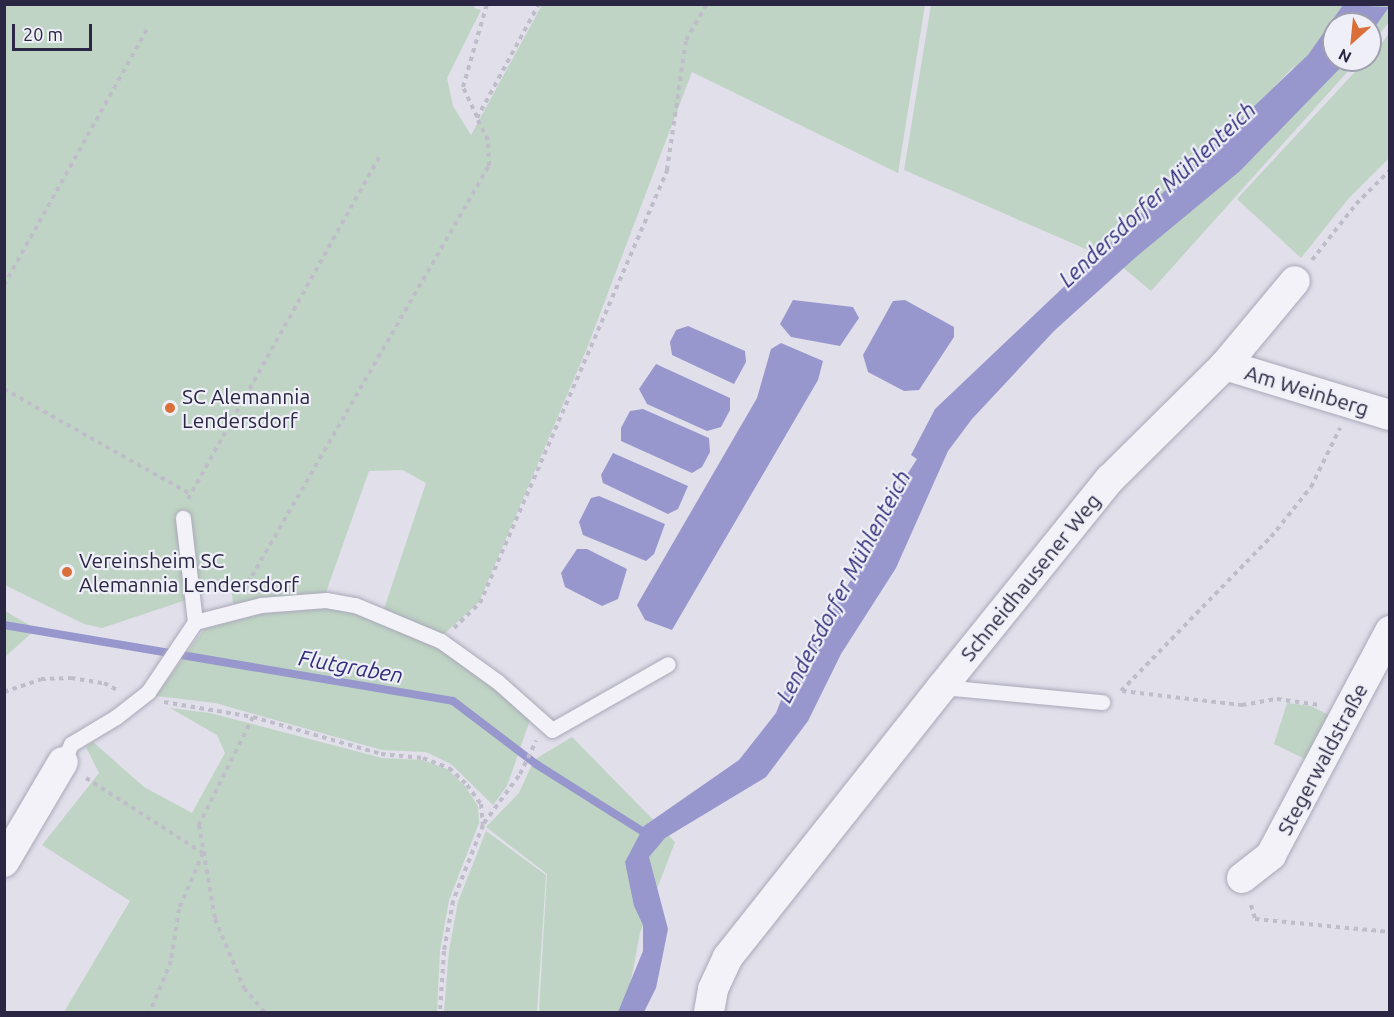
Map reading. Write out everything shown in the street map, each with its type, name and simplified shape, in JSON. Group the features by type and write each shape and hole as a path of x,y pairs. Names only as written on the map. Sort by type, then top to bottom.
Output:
{"street":[{"name":"Schneidhausener Weg","path":"709,1012 713,989 728,957 942,687 1110,479 1225,365 1295,281"},
{"name":"Am Weinberg","path":"1225,365 1389,415"},
{"name":"Stegerwaldstraße","path":"1242,878 1271,855 1350,709 1389,631"},
{"path":"4,862 63,762"}],"lane":[{"path":"63,762 71,744 138,699 169,666 195,622 183,518"},
{"path":"195,622 261,605 326,600 381,614 441,640 489,675 552,730 668,664"},
{"path":"942,687 1102,702"}],"path":[{"path":"238,590 252,576 489,166 489,147 463,87 487,4"},
{"path":"477,118 539,4"},
{"path":"441,640 480,603 667,170 686,40 707,4"},
{"path":"4,285 148,27"},
{"path":"183,518 190,494 381,154"},
{"path":"1295,281 1356,204 1389,170"},
{"path":"4,389 190,494"},
{"path":"1350,709 1276,699 1242,705 1121,691 1271,537 1311,487 1352,404"},
{"path":"4,692 41,679 71,678 104,683 138,699 253,717 381,754 423,758 449,768 481,804 483,825"},
{"path":"253,717 199,825 214,919 244,988 264,1012"},
{"path":"440,1012 444,951 453,901 483,825 520,774 536,741"},
{"path":"63,762 203,853"},
{"path":"150,1012 171,961 179,909 203,853"},
{"path":"1242,878 1256,918 1389,932"}],"green space":[{"path":"4,5 475,5 474,8 481,10 447,78 453,106 471,135 542,5 925,5 898,173 692,72 587,348 479,602 441,637 384,609 426,483 403,470 369,471 325,595 233,604 231,585 102,628 84,624 5,585"},
{"path":"931,5 1389,5 1389,22 1382,31 1382,12 1322,12 1322,72 1347,72 1151,291 1114,260 1281,86 1297,63 1111,260 904,170"},
{"path":"1389,33 1389,158 1348,199 1301,258 1237,199 1355,72 1382,72 1382,43"},
{"path":"325,607 380,620 443,645 531,717 507,786 493,805 451,764 426,752 382,750 215,703 156,696 204,629 261,614"},
{"path":"5,611 36,629 5,657"},
{"path":"1287,703 1311,706 1329,715 1305,759 1274,744"},
{"path":"170,708 210,713 382,758 423,760 447,769 465,786 478,806 479,823 449,900 440,951 437,1012 64,1012 130,901 42,845 99,773 86,747 93,742 144,787 192,813 225,753 217,735"},
{"path":"572,737 675,842 640,933 625,1012 539,1012 547,874 486,827 519,793 534,760"},
{"path":"486,831 546,875 537,1012 444,1012 449,951 458,902"}],"water":[{"path":"1343,5 1389,7 1382,17 1382,12 1338,12"},
{"path":"1322,35 1322,72 1336,72 1240,171 1136,257 1054,331 972,419 948,451 896,568 841,654 808,721 766,777 665,838 649,857 668,929 662,959 656,988 644,1012 618,1012 643,951 643,925 634,906 625,862 644,826 739,760 776,713 789,680 870,549 892,498 917,459 911,455 935,409 1308,55"},
{"path":"793,300 853,307 859,318 840,346 791,337 780,324"},
{"path":"905,300 954,327 954,337 919,390 904,391 868,372 863,355 893,301"},
{"path":"688,326 745,351 746,362 734,384 672,355 670,342 676,330"},
{"path":"781,343 823,361 818,380 672,630 645,620 637,605 757,398 771,349"},
{"path":"656,364 730,398 730,410 721,427 707,431 647,404 639,389"},
{"path":"643,409 709,438 710,452 702,467 692,473 621,441 621,428 630,411"},
{"path":"613,453 688,486 678,509 668,514 603,483 601,475"},
{"path":"599,496 665,524 654,554 646,561 583,535 579,522 591,498"},
{"path":"577,549 587,549 627,569 618,599 602,606 565,587 561,573"}],"waterway":[{"name":"Flutgraben","path":"4,625 453,701 536,764 650,836"}],"place":[{"name":"SC Alemannia Lendersdorf","path":"170,408"},
{"name":"Vereinsheim SC Alemannia Lendersdorf","path":"67,572"}],"water label":[{"name":"Lendersdorfer Mühlenteich","path":"1157,194"},
{"name":"Lendersdorfer Mühlenteich","path":"843,586"}]}
